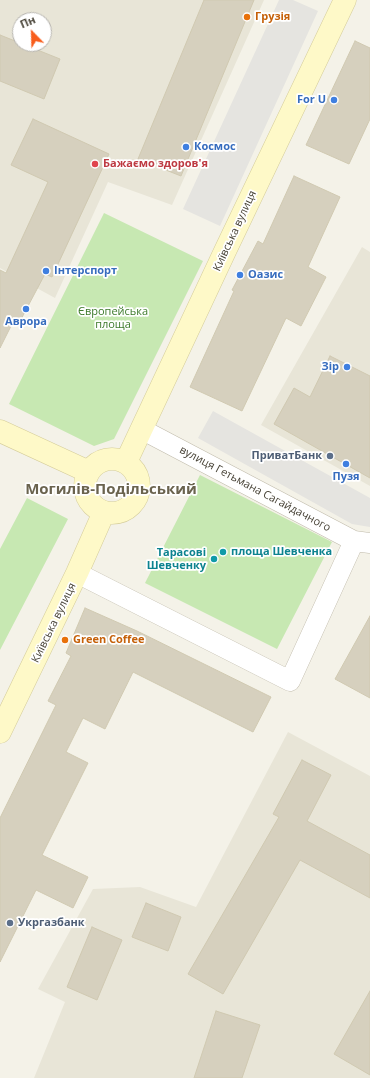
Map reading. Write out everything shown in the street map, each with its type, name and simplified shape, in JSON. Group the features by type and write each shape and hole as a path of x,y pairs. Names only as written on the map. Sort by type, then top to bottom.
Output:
{"main road":[{"name":"Київська вулиця","path":"126,462 345,0"},
{"path":"0,431 89,472"},
{"path":"108,459 119,459 126,462 132,467 137,475 140,488 138,493 134,502 129,507 120,512 104,512 90,502 86,493 85,483 89,472 99,462 108,459"},
{"name":"Київська вулиця","path":"0,732 78,573 104,512"}],"street":[{"name":"вулиця Гетьмана Сагайдачного","path":"141,429 362,542"},
{"path":"78,573 290,680 362,542"}],"shaded area":[{"path":"0,0 264,0 172,205 108,182 55,298 0,268"},
{"path":"279,0 293,0 318,11 220,226 183,209"},
{"path":"362,247 370,252 370,486 261,425"},
{"path":"213,411 370,498 370,527 352,524 198,438"},
{"path":"288,732 370,776 370,1078 34,1078 65,1002 38,989 93,889 140,887 196,907"}],"green space":[{"name":"Європейська площа","path":"104,213 203,261 114,439 94,446 9,404"},
{"name":"площа Шевченка","path":"200,475 332,542 277,649 145,583"},
{"path":"27,498 68,519 0,650 0,549"}],"building":[{"path":"204,0 254,0 181,176 138,159"},
{"path":"0,35 12,40 12,52 42,52 60,59 44,99 0,81"},
{"path":"355,41 370,48 370,119 349,164 306,145"},
{"path":"33,119 109,154 52,277 45,274 18,325 13,322 0,348 0,270 6,273 48,182 11,165"},
{"path":"294,176 340,197 308,267 326,277 301,326 286,318 242,411 190,387 234,291 232,290 258,241 263,244"},
{"path":"330,356 370,376 370,478 274,424 294,388 310,397"},
{"path":"85,608 137,631 271,697 253,732 133,672 105,729 83,718 66,752 88,763 42,855 88,877 73,908 36,890 0,962 0,818 56,705 48,701 71,656 66,653"},
{"path":"370,616 370,698 335,679"},
{"path":"302,760 331,775 307,821 370,855 370,898 300,860 223,994 188,974 279,817 273,814"},
{"path":"146,903 181,917 168,951 132,937"},
{"path":"92,927 122,940 97,1000 67,987"},
{"path":"370,991 370,1075 334,1054"},
{"path":"216,1011 260,1025 242,1078 194,1078"}],"place":[{"name":"Грузія","path":"247,17"},
{"name":"For U","path":"334,100"},
{"name":"Космос","path":"186,147"},
{"name":"Бажаємо здоров'я","path":"95,164"},
{"name":"Інтерспорт","path":"46,271"},
{"name":"Оазис","path":"240,275"},
{"name":"Аврора","path":"26,309"},
{"name":"Зір","path":"347,367"},
{"name":"ПриватБанк","path":"330,456"},
{"name":"Пузя","path":"346,464"},
{"name":"площа Шевченка","path":"223,552"},
{"name":"Тарасові Шевченку","path":"214,559"},
{"name":"Green Coffee","path":"65,640"},
{"name":"Укргазбанк","path":"10,923"}],"district":[{"name":"Могилів-Подільський","path":"111,490"}]}
